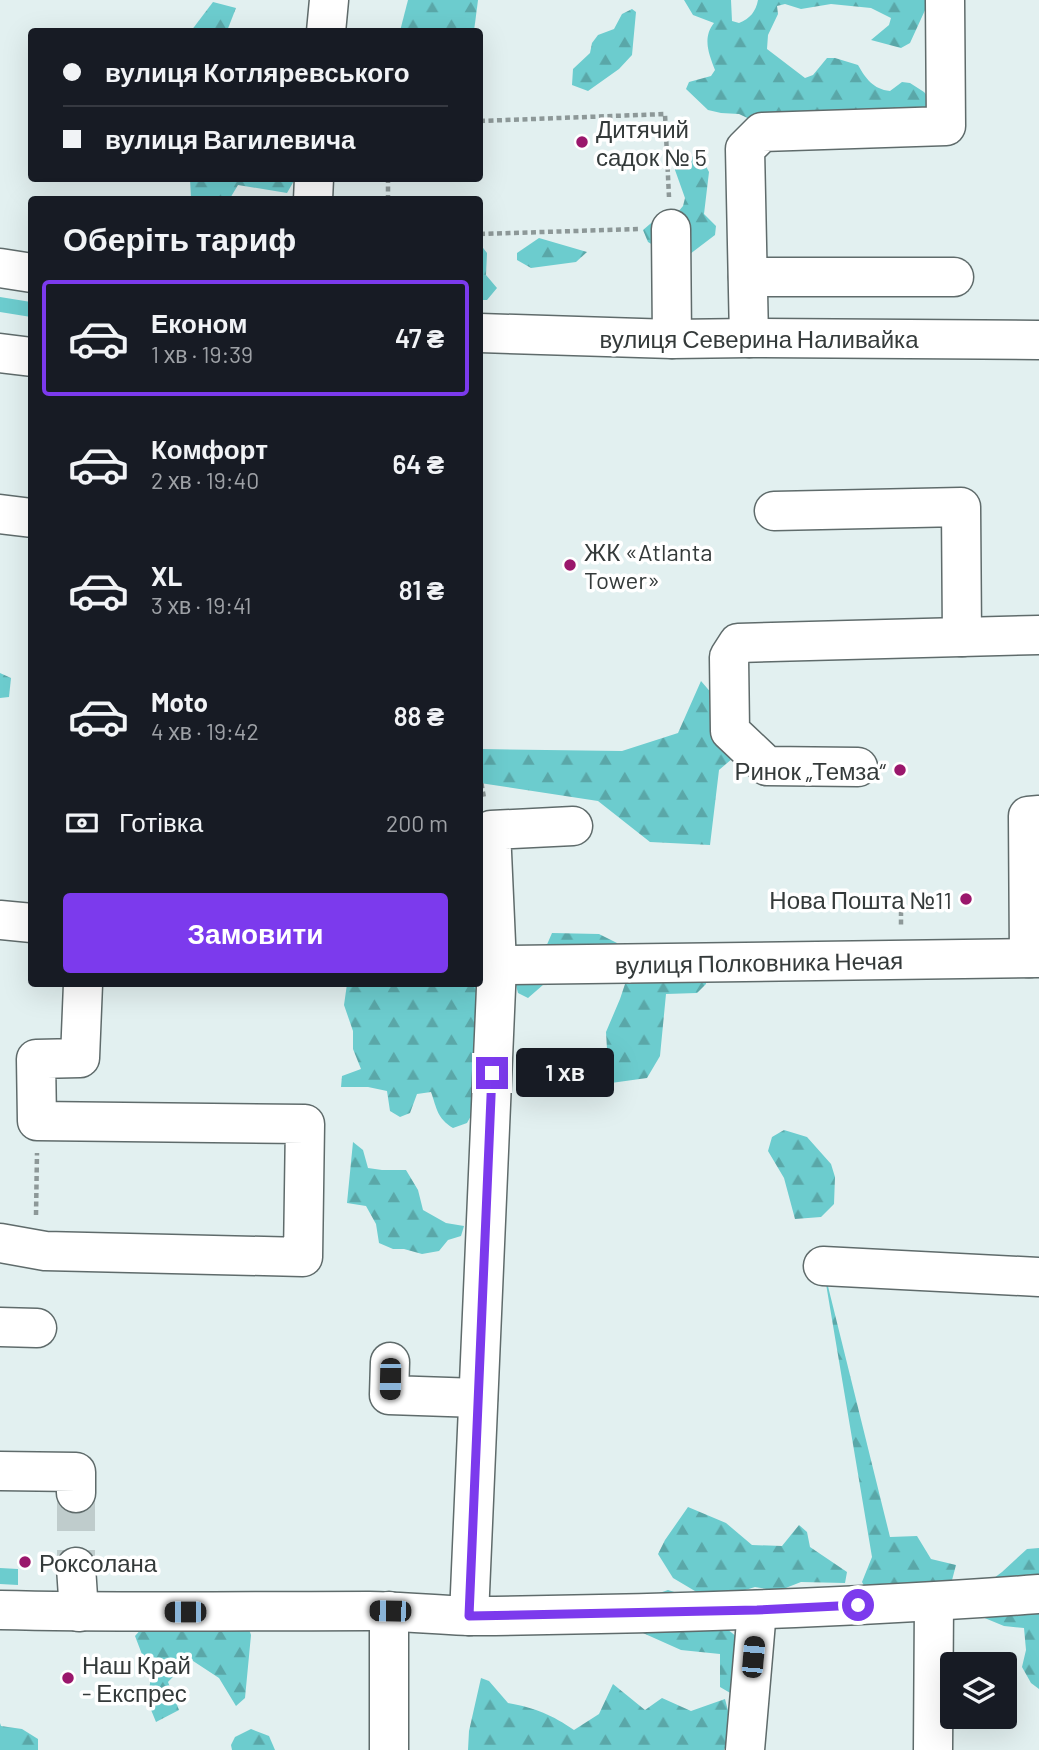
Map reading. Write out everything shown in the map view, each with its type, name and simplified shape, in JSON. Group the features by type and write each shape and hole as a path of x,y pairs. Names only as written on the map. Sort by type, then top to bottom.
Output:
{"street":[{"path":"326,28 329,0"},
{"path":"750,338 745,149 762,132 946,126 945,0"},
{"path":"671,229 672,339"},
{"path":"0,268 28,272"},
{"path":"748,277 954,277"},
{"name":"вулиця Северина Наливайка","path":"483,333 672,339 1039,341"},
{"path":"0,353 28,356"},
{"path":"774,510 961,507 962,637"},
{"path":"0,514 28,518"},
{"path":"858,767 767,766 730,731 729,657 738,643 1039,635"},
{"path":"1034,958 1028,816 1039,815"},
{"path":"469,1616 478,1398 491,830 573,826"},
{"path":"0,920 28,923"},
{"name":"вулиця Полковника Нечая","path":"488,965 1034,958"},
{"path":"18,1247 46,1251 303,1257 305,1124 37,1121 36,1059 80,1058 83,987"},
{"path":"823,1266 1039,1277"},
{"path":"0,1327 37,1328"},
{"path":"390,1362 389,1395 478,1398"},
{"path":"0,1471 76,1472 76,1493"},
{"path":"76,1567 79,1612"},
{"path":"0,1610 390,1611 469,1616 757,1610 1039,1594"},
{"path":"933,1750 934,1602"},
{"path":"746,1750 757,1610"},
{"path":"389,1750 390,1611"}],"path":[{"path":"483,121 665,114 671,229 483,234"},
{"path":"18,1247 37,1121"}],"green space":[{"path":"408,0 478,0 474,28 401,28"},
{"path":"684,0 731,0 732,21 739,23 752,14 758,0 926,0 926,8 910,43 901,48 871,40 889,25 891,18 871,8 831,4 801,9 785,4 777,6 778,14 768,35 767,49 805,78 813,75 827,58 835,58 858,65 871,82 884,90 890,91 902,82 910,83 929,98 930,114 760,124 739,114 708,110 686,89 689,82 711,76 715,70 707,40 714,23 693,15"},
{"path":"213,2 236,8 228,28 193,28"},
{"path":"632,9 636,12 632,55 619,69 588,91 572,85 573,69 590,53 592,43 598,35 614,29 622,14"},
{"path":"679,156 701,157 709,172 704,214 716,226 715,235 690,254 675,258 648,242 643,230 657,218 673,218 683,206 685,198 675,170"},
{"path":"190,182 293,182 287,193 238,185 231,196 191,196"},
{"path":"539,238 587,252 576,262 531,268 517,260 517,253"},
{"path":"483,248 487,253 486,275 497,288 487,300 483,300"},
{"path":"0,297 28,302 28,317 0,312"},
{"path":"0,673 11,678 9,697 0,698"},
{"path":"701,681 713,695 733,758 719,770 710,845 650,842 598,801 483,783 483,749 622,751 678,733"},
{"path":"552,933 599,934 617,943 622,956 617,967 596,984 570,984 551,978 528,998 518,993 515,981 542,956"},
{"path":"707,972 706,984 697,993 666,994 660,1056 647,1078 611,1083 587,1073 582,1066 583,1057 607,1049 606,1032 627,978"},
{"path":"347,987 478,987 477,1105 467,1123 453,1128 444,1121 438,1113 431,1092 417,1094 410,1113 400,1117 390,1111 387,1091 368,1087 341,1087 342,1076 361,1069 353,1049 353,1031 344,1005"},
{"path":"784,1130 807,1137 831,1164 835,1177 834,1204 821,1217 795,1219 784,1178 768,1151 772,1137"},
{"path":"353,1142 363,1150 368,1168 406,1170 418,1190 423,1210 446,1223 464,1226 461,1236 448,1240 439,1251 422,1254 393,1249 379,1243 376,1224 366,1206 347,1203"},
{"path":"823,1266 890,1537 917,1536 931,1559 956,1565 951,1584 938,1588 917,1583 868,1593 862,1582 872,1557"},
{"path":"688,1507 726,1523 752,1545 782,1546 799,1525 807,1532 810,1547 847,1572 845,1583 801,1582 778,1591 755,1587 742,1591 700,1594 673,1578 658,1554"},
{"path":"1039,1548 1039,1689 1031,1683 1022,1667 1026,1650 1024,1628 1004,1626 970,1612 986,1584 1027,1549"},
{"path":"0,1568 18,1569 18,1585 0,1584"},
{"path":"668,1590 699,1600 722,1625 742,1641 732,1694 720,1687 720,1654 681,1650 625,1625 645,1598"},
{"path":"238,1596 251,1635 245,1698 236,1706 219,1678 190,1659 168,1682 179,1710 156,1722 147,1700 151,1678 135,1636 159,1609"},
{"path":"481,1678 489,1681 508,1703 543,1713 574,1730 599,1714 613,1684 645,1710 662,1698 691,1711 725,1699 733,1730 724,1750 468,1750 469,1731"},
{"path":"0,1723 1,1726 22,1729 38,1739 38,1750 0,1750"},
{"path":"251,1729 269,1736 275,1750 232,1750 235,1737"}],"tunnel":[{"path":"76,1493 76,1567"}],"place":[{"name":"Дитячий садок № 5","path":"582,142"},
{"name":"ЖК «Atlanta Tower»","path":"570,565"},
{"name":"Ринок „Темза“","path":"900,770"},
{"name":"Нова Пошта №11","path":"966,899"},
{"name":"Роксолана","path":"25,1562"},
{"name":"Наш Край - Експрес","path":"68,1678"}],"route":[{"path":"492,1073 469,1616 757,1610 858,1605"}]}
